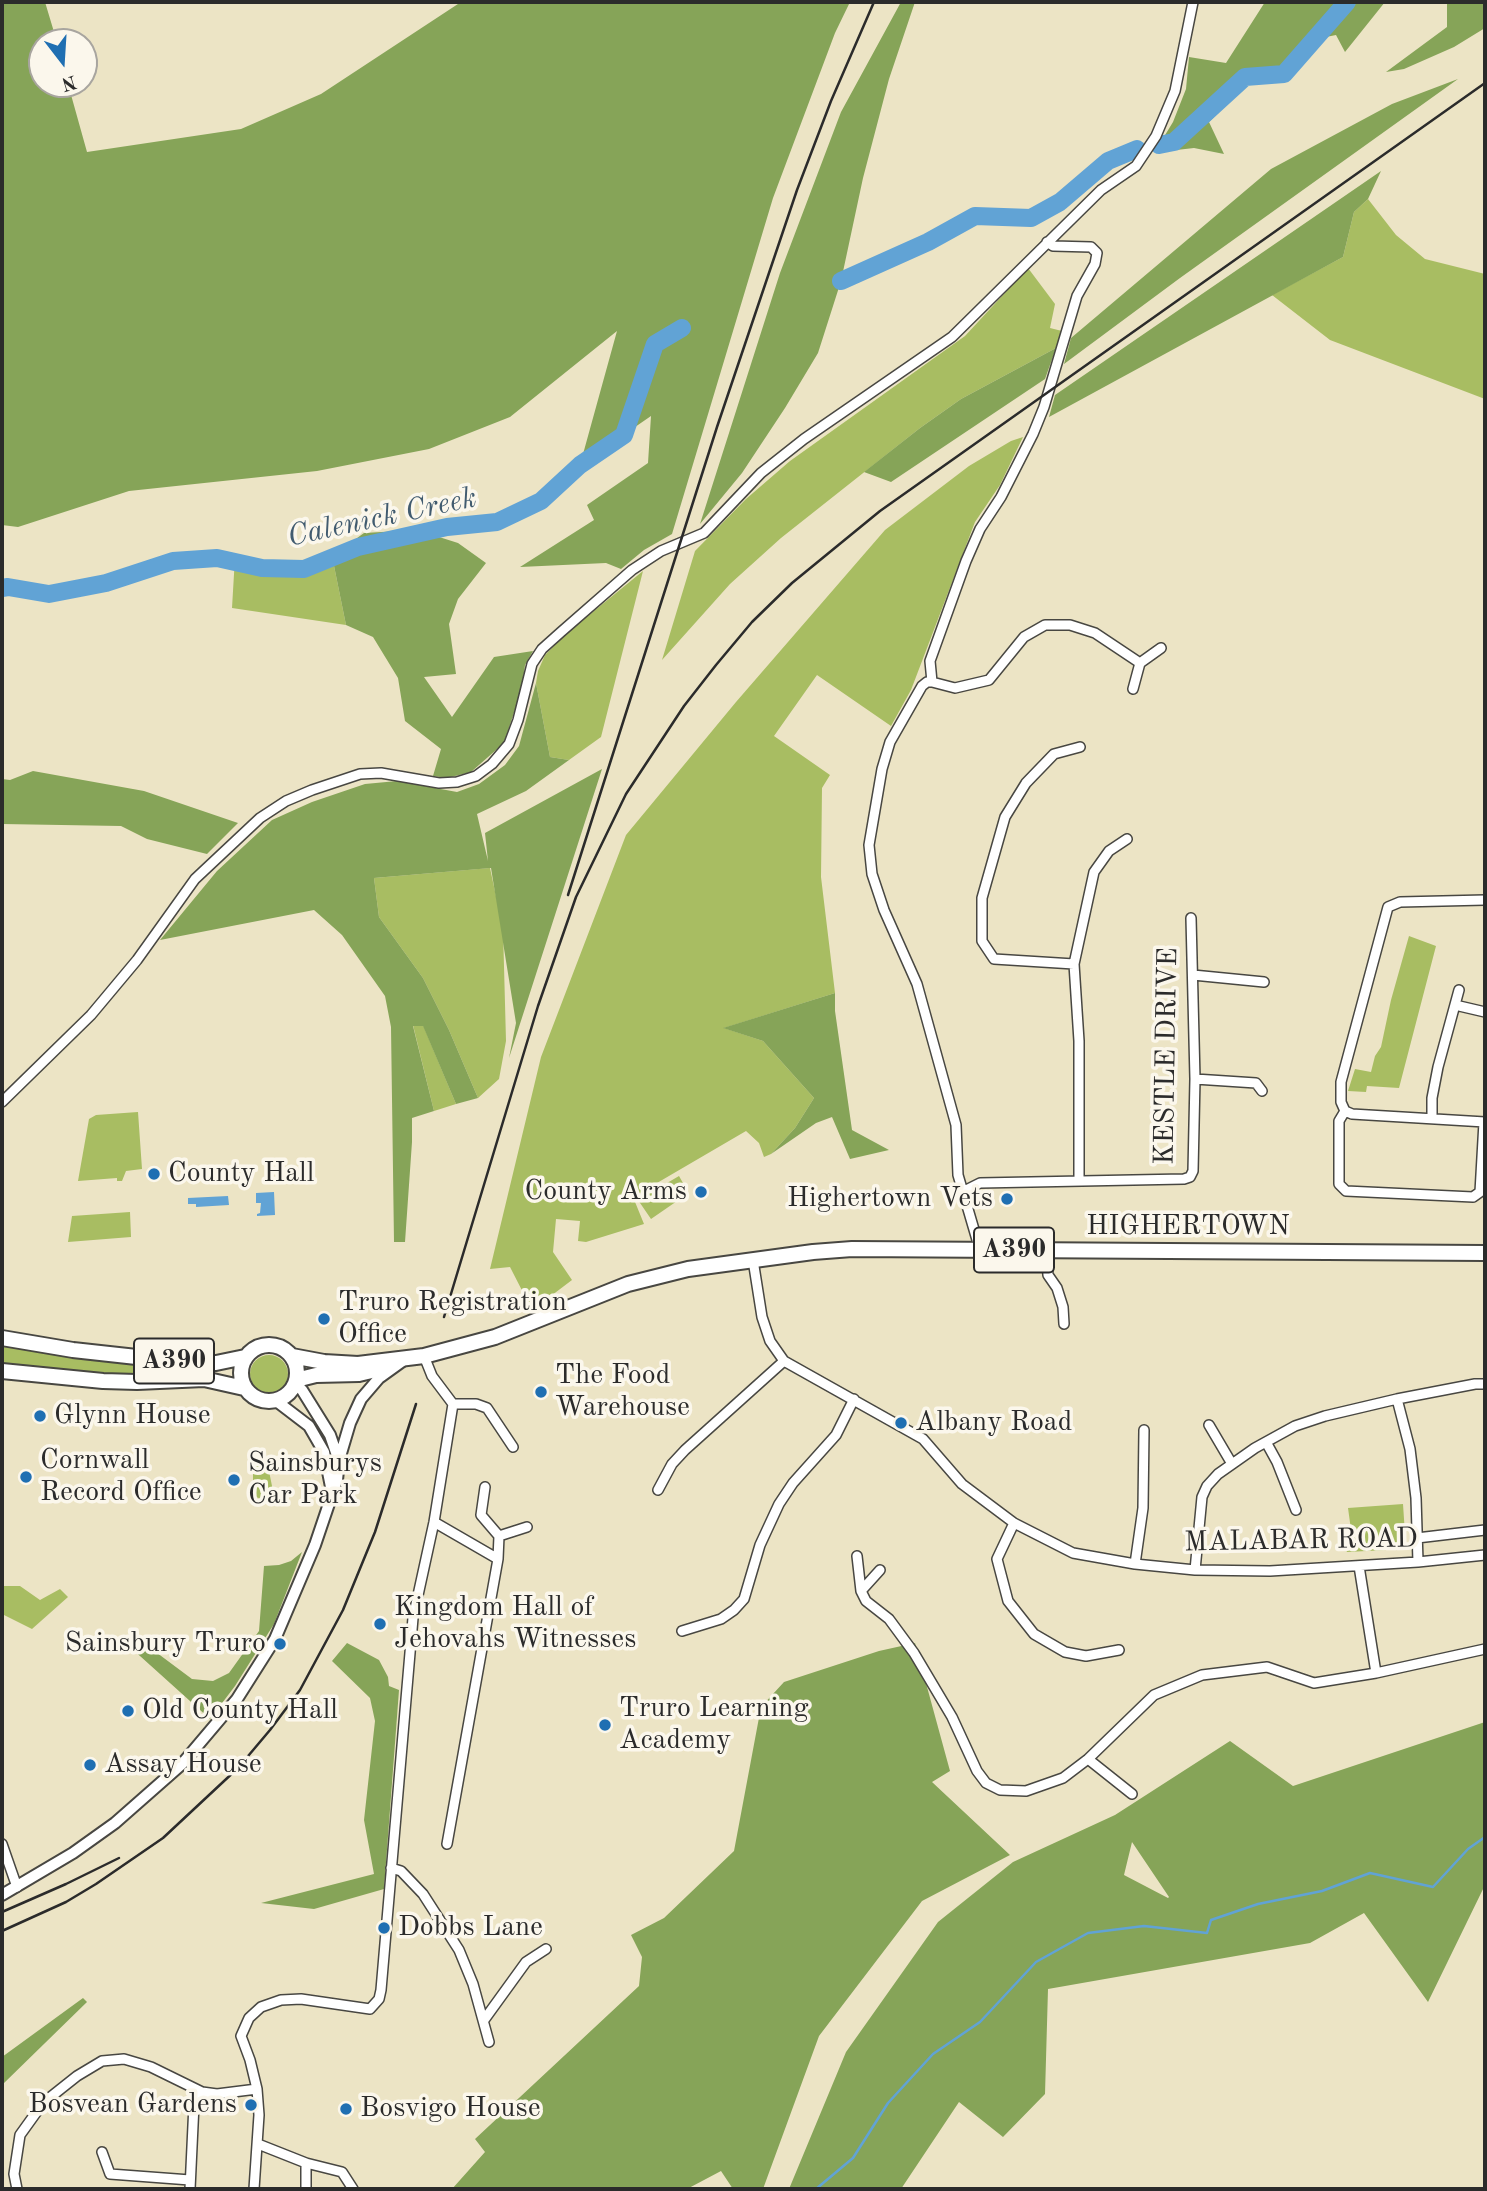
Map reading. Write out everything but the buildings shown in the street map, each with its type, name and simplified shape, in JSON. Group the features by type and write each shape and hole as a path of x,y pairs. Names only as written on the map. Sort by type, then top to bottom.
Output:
{"highway":[{"name":"HIGHERTOWN","path":"295,1382 316,1376 359,1374 495,1337 628,1284 688,1269 852,1249 1485,1253"},
{"name":"A390","path":"2,1338 73,1350 191,1363 216,1363 245,1357"},
{"path":"266,1345 281,1348 292,1356 297,1372 295,1382 287,1394 275,1400 255,1398 244,1388 240,1370 245,1357 254,1349 266,1345"},
{"name":"HIGHERTOWN","path":"292,1356 349,1364 404,1360"},
{"name":"A390","path":"2,1371 114,1382 205,1379 244,1388"}],"street":[{"path":"2,1102 91,1016 137,960 195,879 260,818 286,801 360,774 381,773 439,783 457,782 476,776 492,764 509,744 532,664 551,640 632,570 661,551 704,533 730,503 804,439 952,337 1101,190 1136,166 1156,136 1175,91 1193,2"},
{"path":"932,682 930,661 966,561 980,529 1001,497 1033,434 1044,407 1077,296 1095,264 1097,253 1091,247 1053,246 1047,242"},
{"path":"980,1250 958,1175 956,1125 917,984 884,910 872,874 869,845 882,769 890,742 922,686 932,682 955,688 989,680 1024,637 1045,625 1070,625 1095,633 1140,663"},
{"path":"1133,689 1140,663 1161,648"},
{"path":"1074,964 994,959 982,941 982,898 1004,817 1027,783 1054,754 1080,747"},
{"path":"1079,1180 1079,1041 1074,964 1094,872 1109,851 1127,839"},
{"path":"1345,1111 1339,1121 1339,1184 1346,1191 1473,1197 1480,1192 1484,1122 1352,1114 1345,1111 1341,1102 1341,1082 1388,907 1400,902 1485,900"},
{"name":"KESTLE DRIVE","path":"964,1191 980,1183 1190,1177 1193,1171 1195,1079 1191,918"},
{"path":"1193,975 1264,982"},
{"path":"1432,1118 1432,1098 1459,990"},
{"path":"1455,1005 1485,1013"},
{"path":"1195,1079 1256,1083 1262,1091"},
{"path":"1045,1251 1048,1275 1057,1288 1063,1307 1064,1325"},
{"name":"MALABAR ROAD","path":"753,1260 762,1317 770,1341 784,1360 923,1439 962,1484 1014,1524 1073,1553 1135,1564 1195,1570 1280,1571 1485,1555"},
{"path":"254,2189 259,2115 257,2089 242,2036 249,2018 261,2007 281,2000 301,1999 364,2010 374,2007 379,1999 413,1619 434,1522 453,1404 432,1376 424,1356"},
{"path":"2,1895 73,1853 149,1795 182,1764 237,1699 275,1639 288,1612 332,1496 350,1423 362,1399 379,1378 404,1360"},
{"path":"658,1490 672,1464 685,1450 784,1360"},
{"path":"295,1382 330,1435 339,1461"},
{"path":"1195,1570 1202,1497 1208,1486 1232,1464 1266,1442 1295,1426 1325,1416 1397,1399 1485,1384"},
{"path":"682,1631 721,1619 744,1599 760,1545 779,1504 793,1483 836,1435 853,1399"},
{"path":"1397,1399 1410,1449 1418,1562"},
{"path":"275,1400 303,1420 319,1441 327,1459 332,1496"},
{"path":"453,1404 476,1404 488,1408 513,1447"},
{"path":"1209,1425 1232,1464"},
{"path":"1135,1564 1143,1508 1144,1430"},
{"path":"1266,1442 1296,1510"},
{"path":"447,1844 498,1559 499,1536 481,1514 485,1487"},
{"path":"434,1522 498,1559"},
{"path":"1014,1524 997,1559 1008,1601 1034,1634 1065,1652 1086,1656 1119,1650"},
{"path":"499,1536 527,1527"},
{"path":"1417,1538 1485,1531"},
{"path":"857,1556 861,1591 866,1601 889,1619 914,1653 952,1717 977,1771 986,1783 1000,1790 1026,1791 1063,1778 1088,1759 1154,1695 1202,1675 1267,1667 1314,1683 1376,1673 1485,1649"},
{"path":"1359,1566 1376,1673"},
{"path":"861,1591 880,1570"},
{"path":"1088,1759 1132,1794"},
{"path":"2,1844 17,1887"},
{"path":"391,1868 401,1871 422,1894 459,1950 473,1984 489,2042"},
{"path":"484,2020 526,1962 546,1949"},
{"path":"17,2189 14,2174 19,2135 43,2103 102,2060 124,2059 151,2067 202,2092 217,2094 257,2089"},
{"path":"102,2152 110,2174 190,2185 194,2104 202,2092"},
{"path":"258,2144 306,2163 342,2172 353,2189"},
{"path":"306,2163 306,2189"}],"green space":[{"path":"2,2 45,2 53,28 28,28 28,98 72,98 87,152 241,129 321,94 461,2 850,2 835,33 773,198 672,534 644,550 621,569 606,563 520,567 594,520 587,505 648,463 651,416 580,465 617,331 510,417 429,449 317,471 129,491 18,527 2,525"},
{"path":"901,2 915,2 889,79 863,178 841,281 818,353 742,473 700,524 780,273 841,112"},
{"path":"1265,2 1385,2 1345,52 1336,35 1326,37 1293,75 1247,85 1209,122 1224,154 1194,148 1159,152 1159,145 1173,122 1186,89 1189,57 1226,63"},
{"path":"1447,2 1485,2 1485,28 1454,47 1404,69 1386,72 1447,27"},
{"path":"1458,79 1064,364 1071,338 1271,169 1392,104"},
{"path":"1381,171 1368,199 1354,212 1343,257 1049,417 1055,395"},
{"path":"1368,199 1396,235 1425,259 1485,274 1485,399 1330,340 1272,295 1343,257 1354,212"},
{"path":"1028,268 1055,304 1050,328 1062,331 1056,348 961,399 920,428 781,538 730,584 662,660 695,551 746,499 790,461 965,336"},
{"path":"1056,348 1045,379 891,482 864,472 961,399"},
{"path":"1023,437 1000,485 975,522 911,690 891,726 817,675 774,736 830,775 822,788 821,877 835,993 724,1028 763,1041 814,1098 795,1128 771,1154 764,1157 759,1143 746,1131 633,1197 644,1224 586,1242 578,1241 580,1221 556,1219 553,1252 572,1280 535,1308 531,1308 510,1267 490,1269 541,1057 626,835 736,702 885,530 969,466 1011,441"},
{"path":"417,530 458,543 486,563 458,599 449,624 456,674 424,677 452,717 494,657 533,651 525,665 522,688 504,743 471,772 447,778 433,776 441,749 405,721 398,678 373,637 346,625 332,556 364,533"},
{"path":"332,556 346,625 232,608 235,557 290,563"},
{"path":"643,571 601,737 569,760 550,757 536,683 545,655 567,633"},
{"path":"536,683 550,757 569,760 526,791 477,814 488,861 485,833 602,769 509,1058 516,1023 491,868 374,878 379,917 423,978 478,1098 456,1104 423,1026 413,1026 434,1111 412,1118 405,1242 394,1242 391,1027 385,996 342,935 314,910 160,940 217,871 272,820 312,802 365,784 397,781 457,792 479,784 505,765 519,746"},
{"path":"33,771 144,791 238,823 207,854 147,839 121,826 2,824 2,779 10,780"},
{"path":"490,868 503,929 506,1041 499,1079 478,1098 423,978 379,917 374,878"},
{"path":"1409,936 1436,946 1399,1088 1367,1086 1366,1092 1348,1091 1355,1069 1371,1072 1375,1056 1381,1047"},
{"path":"835,993 835,1011 852,1130 889,1150 850,1159 832,1117 816,1123 771,1154 795,1128 814,1098 763,1041 723,1028"},
{"path":"413,1025 423,1025 456,1104 434,1111"},
{"path":"138,1112 142,1169 126,1171 122,1181 117,1181 117,1178 78,1181 89,1119 96,1115"},
{"path":"679,1176 683,1183 680,1199 651,1219 638,1200"},
{"path":"130,1212 131,1237 68,1242 72,1216"},
{"path":"2,1344 181,1369 181,1375 122,1376 2,1367"},
{"path":"269,1355 283,1360 288,1374 283,1388 269,1393 255,1388 250,1374 255,1360"},
{"path":"262,1457 269,1471 273,1491 271,1496 264,1500 256,1497 253,1490 253,1462"},
{"path":"1403,1504 1406,1549 1347,1552 1342,1539 1352,1537 1348,1508"},
{"path":"302,1552 274,1624 235,1686 210,1719 130,1647 137,1638 192,1679 213,1681 229,1673 259,1631 264,1566 291,1561"},
{"path":"2,1586 20,1586 40,1600 60,1589 68,1597 32,1629 4,1615"},
{"path":"347,1643 379,1660 388,1677 389,1686 399,1690 384,1889 314,1909 261,1903 374,1874 364,1820 375,1721 370,1698 332,1661"},
{"path":"915,1643 950,1771 932,1782 1010,1855 922,1901 819,2036 763,2189 733,2189 721,2171 687,2189 452,2189 485,2152 475,2139 639,1986 642,1957 631,1935 664,1918 734,1851 761,1707 784,1682 879,1651"},
{"path":"1485,1722 1485,1885 1428,2002 1364,1913 1310,1943 1048,1989 1045,2094 1003,2137 959,2102 901,2189 789,2189 846,2052 938,1922 1013,1862 1115,1815 1230,1741 1293,1786","holes":["1132,1842 1169,1897 1124,1875"]},
{"path":"83,1998 87,2002 2,2085 2,2057"}],"water":[{"path":"274,1192 275,1215 257,1216 261,1203 256,1203 256,1193"},
{"path":"228,1196 229,1205 196,1207 196,1204 188,1204 188,1198"}],"waterway":[{"name":"Calenick Creek","path":"1159,145 1174,142 1245,77 1284,74 1347,2"},
{"name":"Calenick Creek","path":"841,281 928,242 975,216 1031,218 1060,202 1108,161 1137,149"},
{"name":"Calenick Creek","path":"2,588 49,594 106,583 173,561 217,558 262,568 304,569 358,547 447,527 497,522 541,501 580,465 624,435 655,344 682,328"},
{"path":"816,2189 853,2158 888,2103 933,2054 980,2022 1036,1962 1088,1933 1144,1926 1207,1933 1211,1920 1258,1904 1322,1891 1370,1873 1433,1887 1468,1849 1485,1837"}],"railway":[{"path":"568,895 717,427 797,190 831,101 874,2"},
{"path":"444,1317 538,1006 576,897 626,794 684,706 752,622 792,583 880,511 1485,83"},
{"path":"2,1931 66,1902 163,1838 238,1768 270,1730 300,1690 343,1610 375,1532 416,1404"},
{"path":"2,1912 119,1858"}],"place":[{"name":"County Hall","path":"154,1174"},
{"name":"County Arms","path":"701,1192"},
{"name":"Highertown Vets","path":"1007,1199"},
{"name":"Truro Registration Office","path":"324,1319"},
{"name":"The Food Warehouse","path":"541,1392"},
{"name":"Glynn House","path":"40,1416"},
{"name":"Albany Road","path":"901,1423"},
{"name":"Cornwall Record Office","path":"26,1477"},
{"name":"Sainsburys Car Park","path":"234,1480"},
{"name":"Kingdom Hall of Jehovahs Witnesses","path":"380,1624"},
{"name":"Sainsbury Truro","path":"280,1644"},
{"name":"Old County Hall","path":"128,1711"},
{"name":"Truro Learning Academy","path":"605,1725"},
{"name":"Assay House","path":"90,1765"},
{"name":"Dobbs Lane","path":"384,1928"},
{"name":"Bosvean Gardens","path":"251,2105"},
{"name":"Bosvigo House","path":"346,2109"}]}
